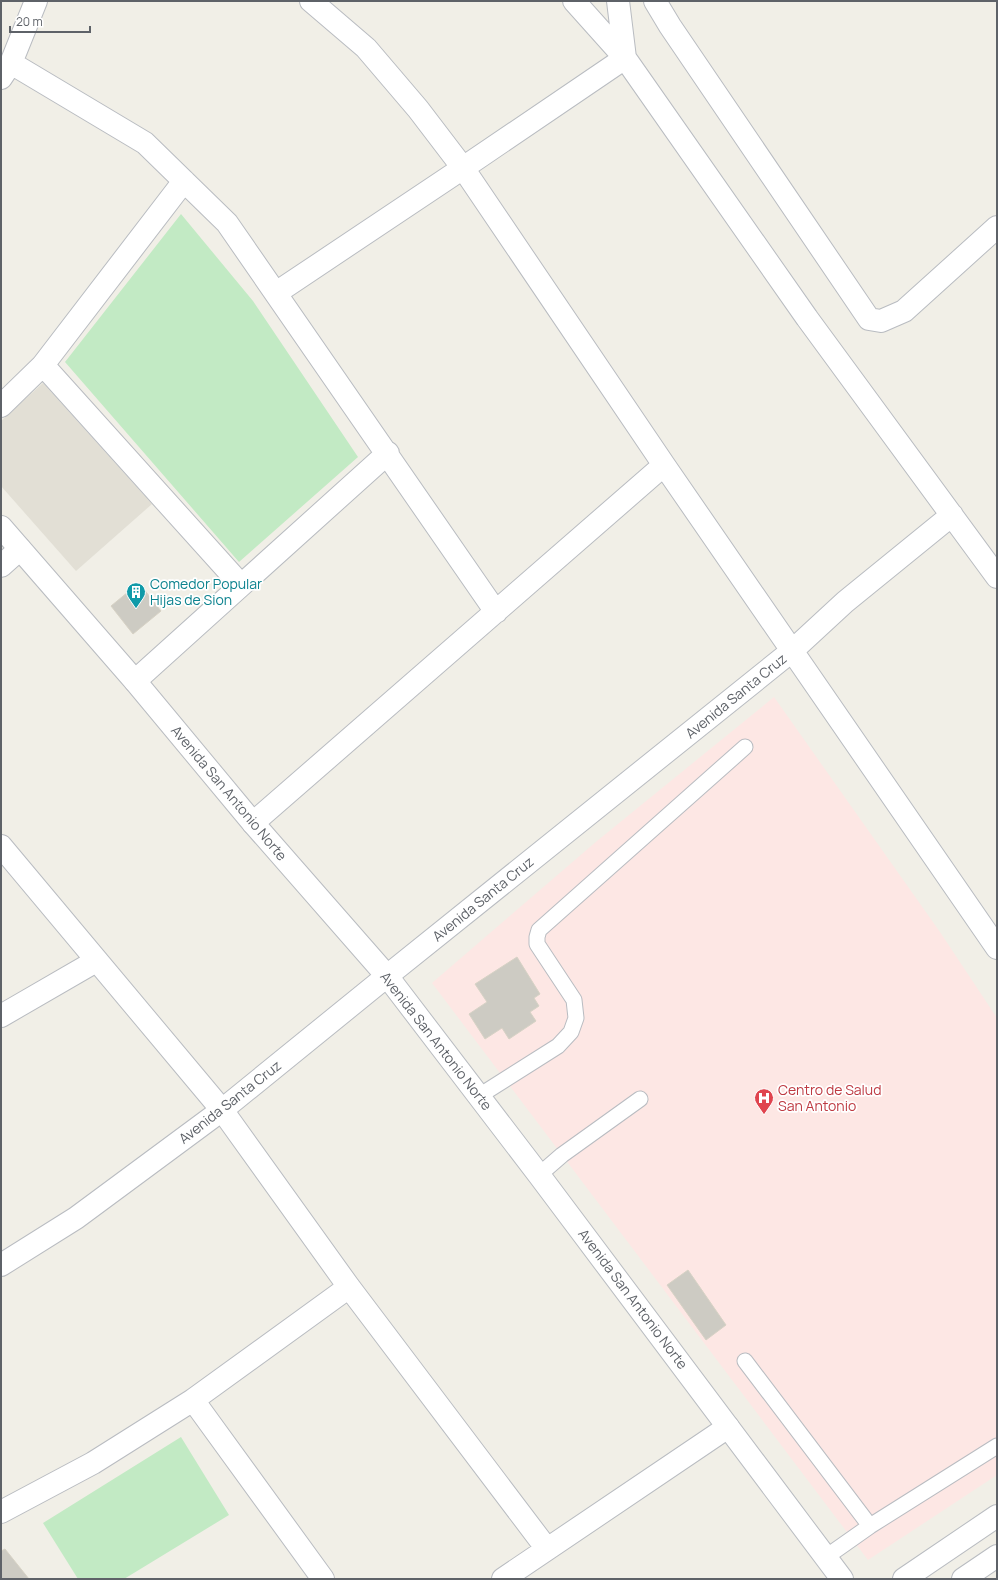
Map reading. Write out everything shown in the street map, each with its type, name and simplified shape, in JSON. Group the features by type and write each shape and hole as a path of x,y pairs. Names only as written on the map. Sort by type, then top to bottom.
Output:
{"street":[{"path":"36,1 6,70 145,143 227,222 388,453 496,612"},
{"path":"311,1 366,48 418,109 463,168 664,465 997,948"},
{"path":"574,1 625,58 807,318 997,577"},
{"path":"618,1 625,58"},
{"path":"655,1 670,26 870,319 881,321 904,311 997,228"},
{"path":"276,293 625,58"},
{"path":"1,406 43,365 184,181"},
{"path":"43,365 241,585"},
{"path":"135,681 388,453"},
{"path":"253,823 664,465"},
{"name":"Avenida Santa Cruz","path":"1,1265 76,1218 222,1110 793,650 845,602 952,515"},
{"name":"Avenida San Antonio Norte","path":"1,527 135,681 253,823 387,976 539,1175 842,1579"},
{"path":"1,566 20,549"},
{"path":"1,846 222,1110 349,1286 547,1549"},
{"path":"1,1016 96,960"},
{"path":"1,1512 93,1463 193,1400 349,1286"},
{"path":"193,1400 323,1579"},
{"path":"503,1579 728,1427"},
{"path":"904,1579 997,1516"},
{"path":"963,1579 997,1556"}],"lane":[{"path":"479,1096 558,1046 571,1032 576,1018 574,1000 537,944 536,937 539,930 745,747"},
{"path":"539,1175 562,1155 640,1099"},
{"path":"745,1361 870,1526"},
{"path":"826,1557 870,1526 997,1446"}],"shaded area":[{"path":"43,383 152,504 76,571 1,486 1,421"},
{"name":"Centro de Salud San Antonio","path":"774,697 940,932 997,1018 997,1475 868,1560 432,983 597,841"}],"green space":[{"path":"181,214 253,301 358,457 239,562 65,362"},
{"path":"181,1437 229,1515 124,1579 78,1579 43,1523"}],"building":[{"name":"Comedor Popular Hijas de Sion","path":"139,583 161,611 133,634 111,606"},
{"path":"517,957 540,994 534,998 539,1006 530,1012 536,1021 509,1039 502,1028 485,1039 469,1014 487,1002 475,984"},
{"path":"688,1270 726,1325 706,1340 667,1285"},
{"path":"5,1549 29,1579 1,1579 1,1551"}],"place":[{"name":"Comedor Popular Hijas de Sion","path":"136,609"},
{"name":"Centro de Salud San Antonio","path":"764,1115"}]}
